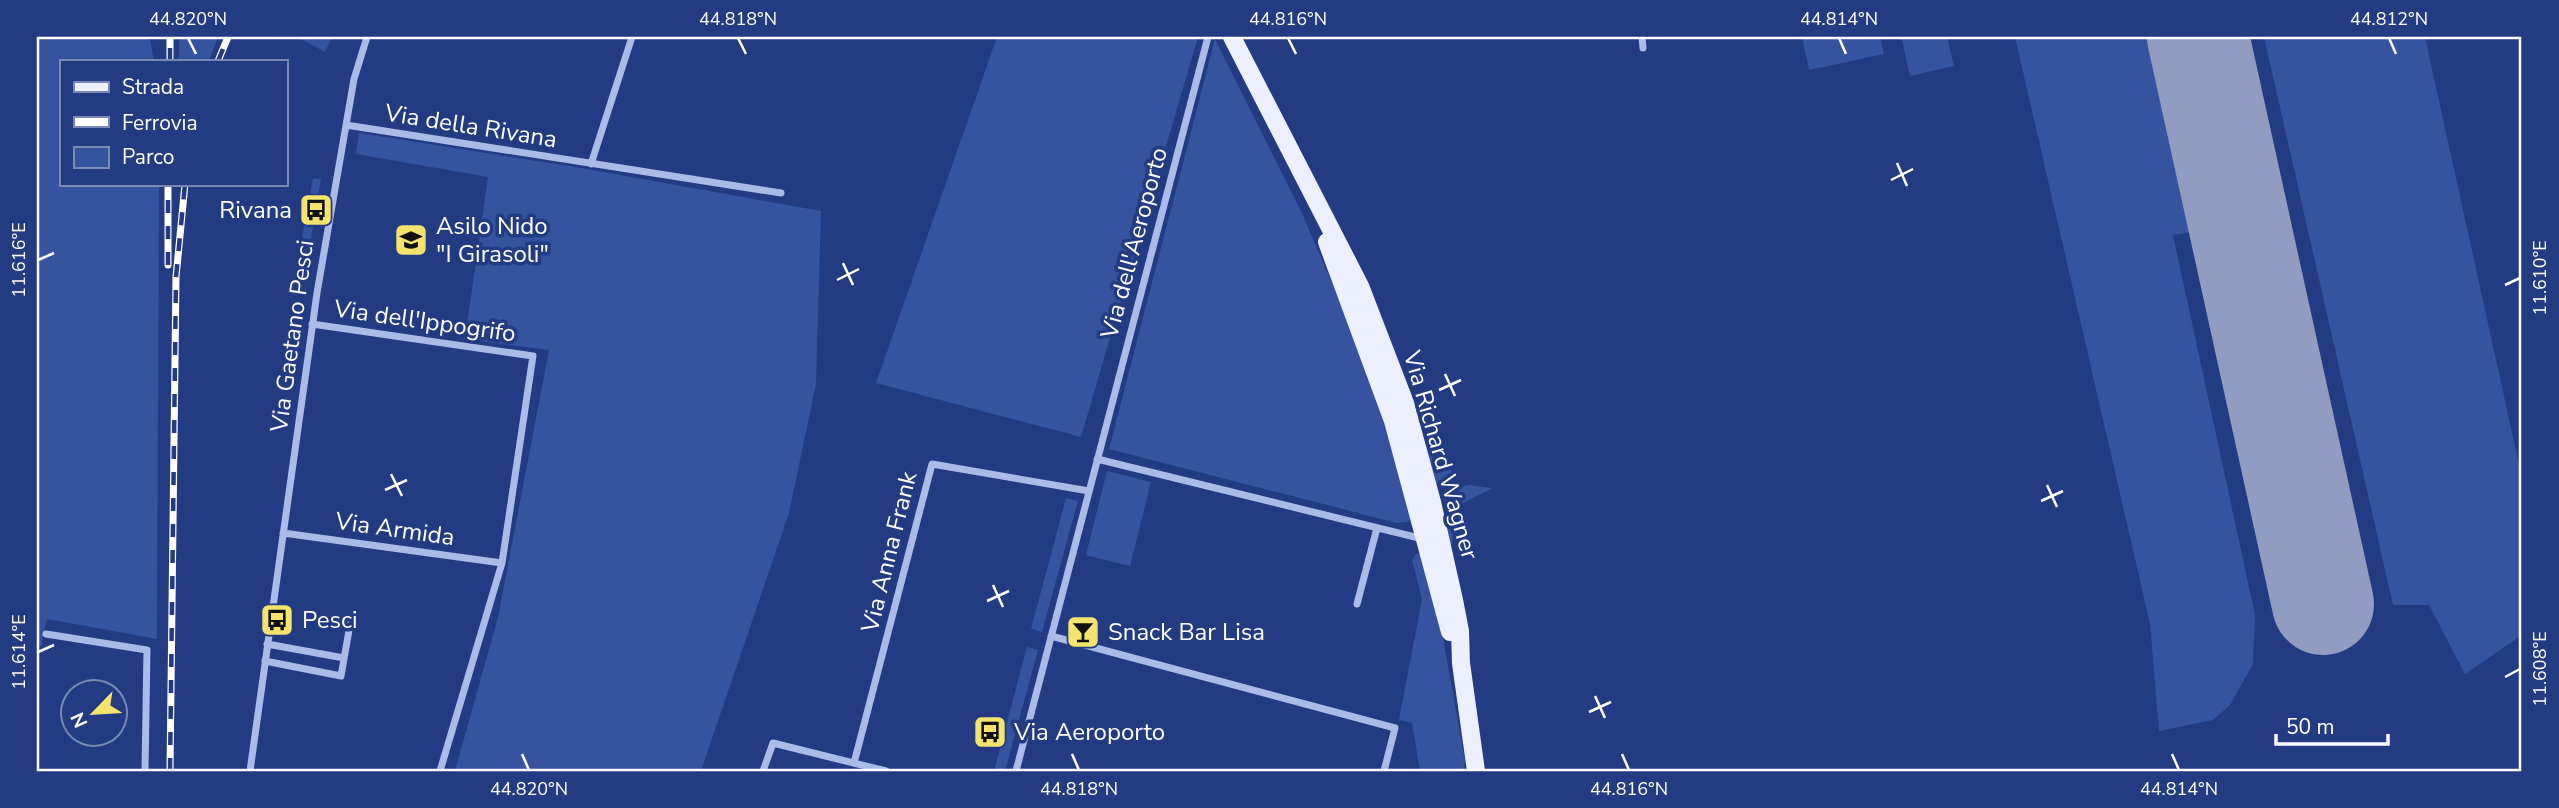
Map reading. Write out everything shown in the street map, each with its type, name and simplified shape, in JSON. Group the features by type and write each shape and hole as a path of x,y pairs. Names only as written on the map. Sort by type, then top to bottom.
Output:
{"main road":[{"name":"Via Richard Wagner","path":"1231,37 1360,286 1405,403 1432,502 1460,631 1461,663 1475,766"},
{"name":"Via Richard Wagner","path":"1311,192 1390,411 1449,629 1461,663"}],"street":[{"name":"Via Gaetano Pesci","path":"250,771 312,324 346,125 357,68 367,37"},
{"path":"591,164 632,37"},
{"name":"Via dell'Aeroporto","path":"1017,771 1208,37"},
{"path":"1642,37 1643,48"},
{"name":"Via della Rivana","path":"346,125 781,193"},
{"name":"Via dell'Ippogrifo","path":"312,324 533,356 502,563"},
{"path":"1097,459 1426,540"},
{"name":"Via Anna Frank","path":"854,763 932,464 1089,491"},
{"path":"1357,604 1377,528"},
{"name":"Via Armida","path":"283,533 502,563"},
{"path":"440,771 502,563"},
{"path":"265,660 341,676 351,619"},
{"path":"46,634 147,650 145,771"},
{"path":"1051,636 1395,727 1384,771"},
{"path":"267,644 344,658"},
{"path":"763,771 773,743 886,771"}],"green space":[{"path":"37,37 140,37 150,40 154,60 60,60 60,186 159,186 157,639 47,619 41,646 37,646"},
{"path":"179,37 218,37 209,60 179,60"},
{"path":"297,37 332,37 325,52"},
{"path":"997,37 1198,37 1081,437 876,383"},
{"path":"1802,37 1880,37 1884,54 1809,70"},
{"path":"1901,37 1947,37 1954,66 1910,76"},
{"path":"2015,37 2150,37 2192,232 2173,235 2255,615 2253,664 2230,705 2213,720 2159,731 2150,624"},
{"path":"2264,37 2425,37 2522,478 2522,635 2465,674 2429,605 2393,605"},
{"path":"1215,39 1301,211 1371,374 1413,516 1408,522 1397,523 1109,449"},
{"path":"359,133 575,167 821,211 816,384 789,513 701,771 455,771 498,617 549,350 465,339 488,177 356,154"},
{"path":"313,178 321,179 304,281 294,280"},
{"path":"1423,441 1439,462 1458,475 1436,484"},
{"path":"1107,471 1151,482 1130,566 1086,555"},
{"path":"1469,485 1493,488 1463,503 1446,502 1442,498 1450,489"},
{"path":"1066,498 1078,501 1042,632 1031,629"},
{"path":"1464,517 1456,528 1451,546 1444,519"},
{"path":"1416,554 1423,554 1430,565 1465,761 1463,771 1420,771 1412,723 1399,720 1422,599 1412,560"},
{"path":"1027,647 1038,650 1005,771 994,771"}],"runway":[{"path":"2198,37 2323,604"}],"railway":[{"path":"170,37 170,60"},
{"path":"218,60 228,37"},
{"path":"168,186 168,265"},
{"path":"170,771 176,277 185,186"}],"place":[{"name":"Rivana","path":"316,210"},
{"name":"Asilo Nido \"I Girasoli\"","path":"411,240"},
{"name":"Pesci","path":"277,620"},
{"name":"Snack Bar Lisa","path":"1083,632"},
{"name":"Via Aeroporto","path":"990,732"}]}
